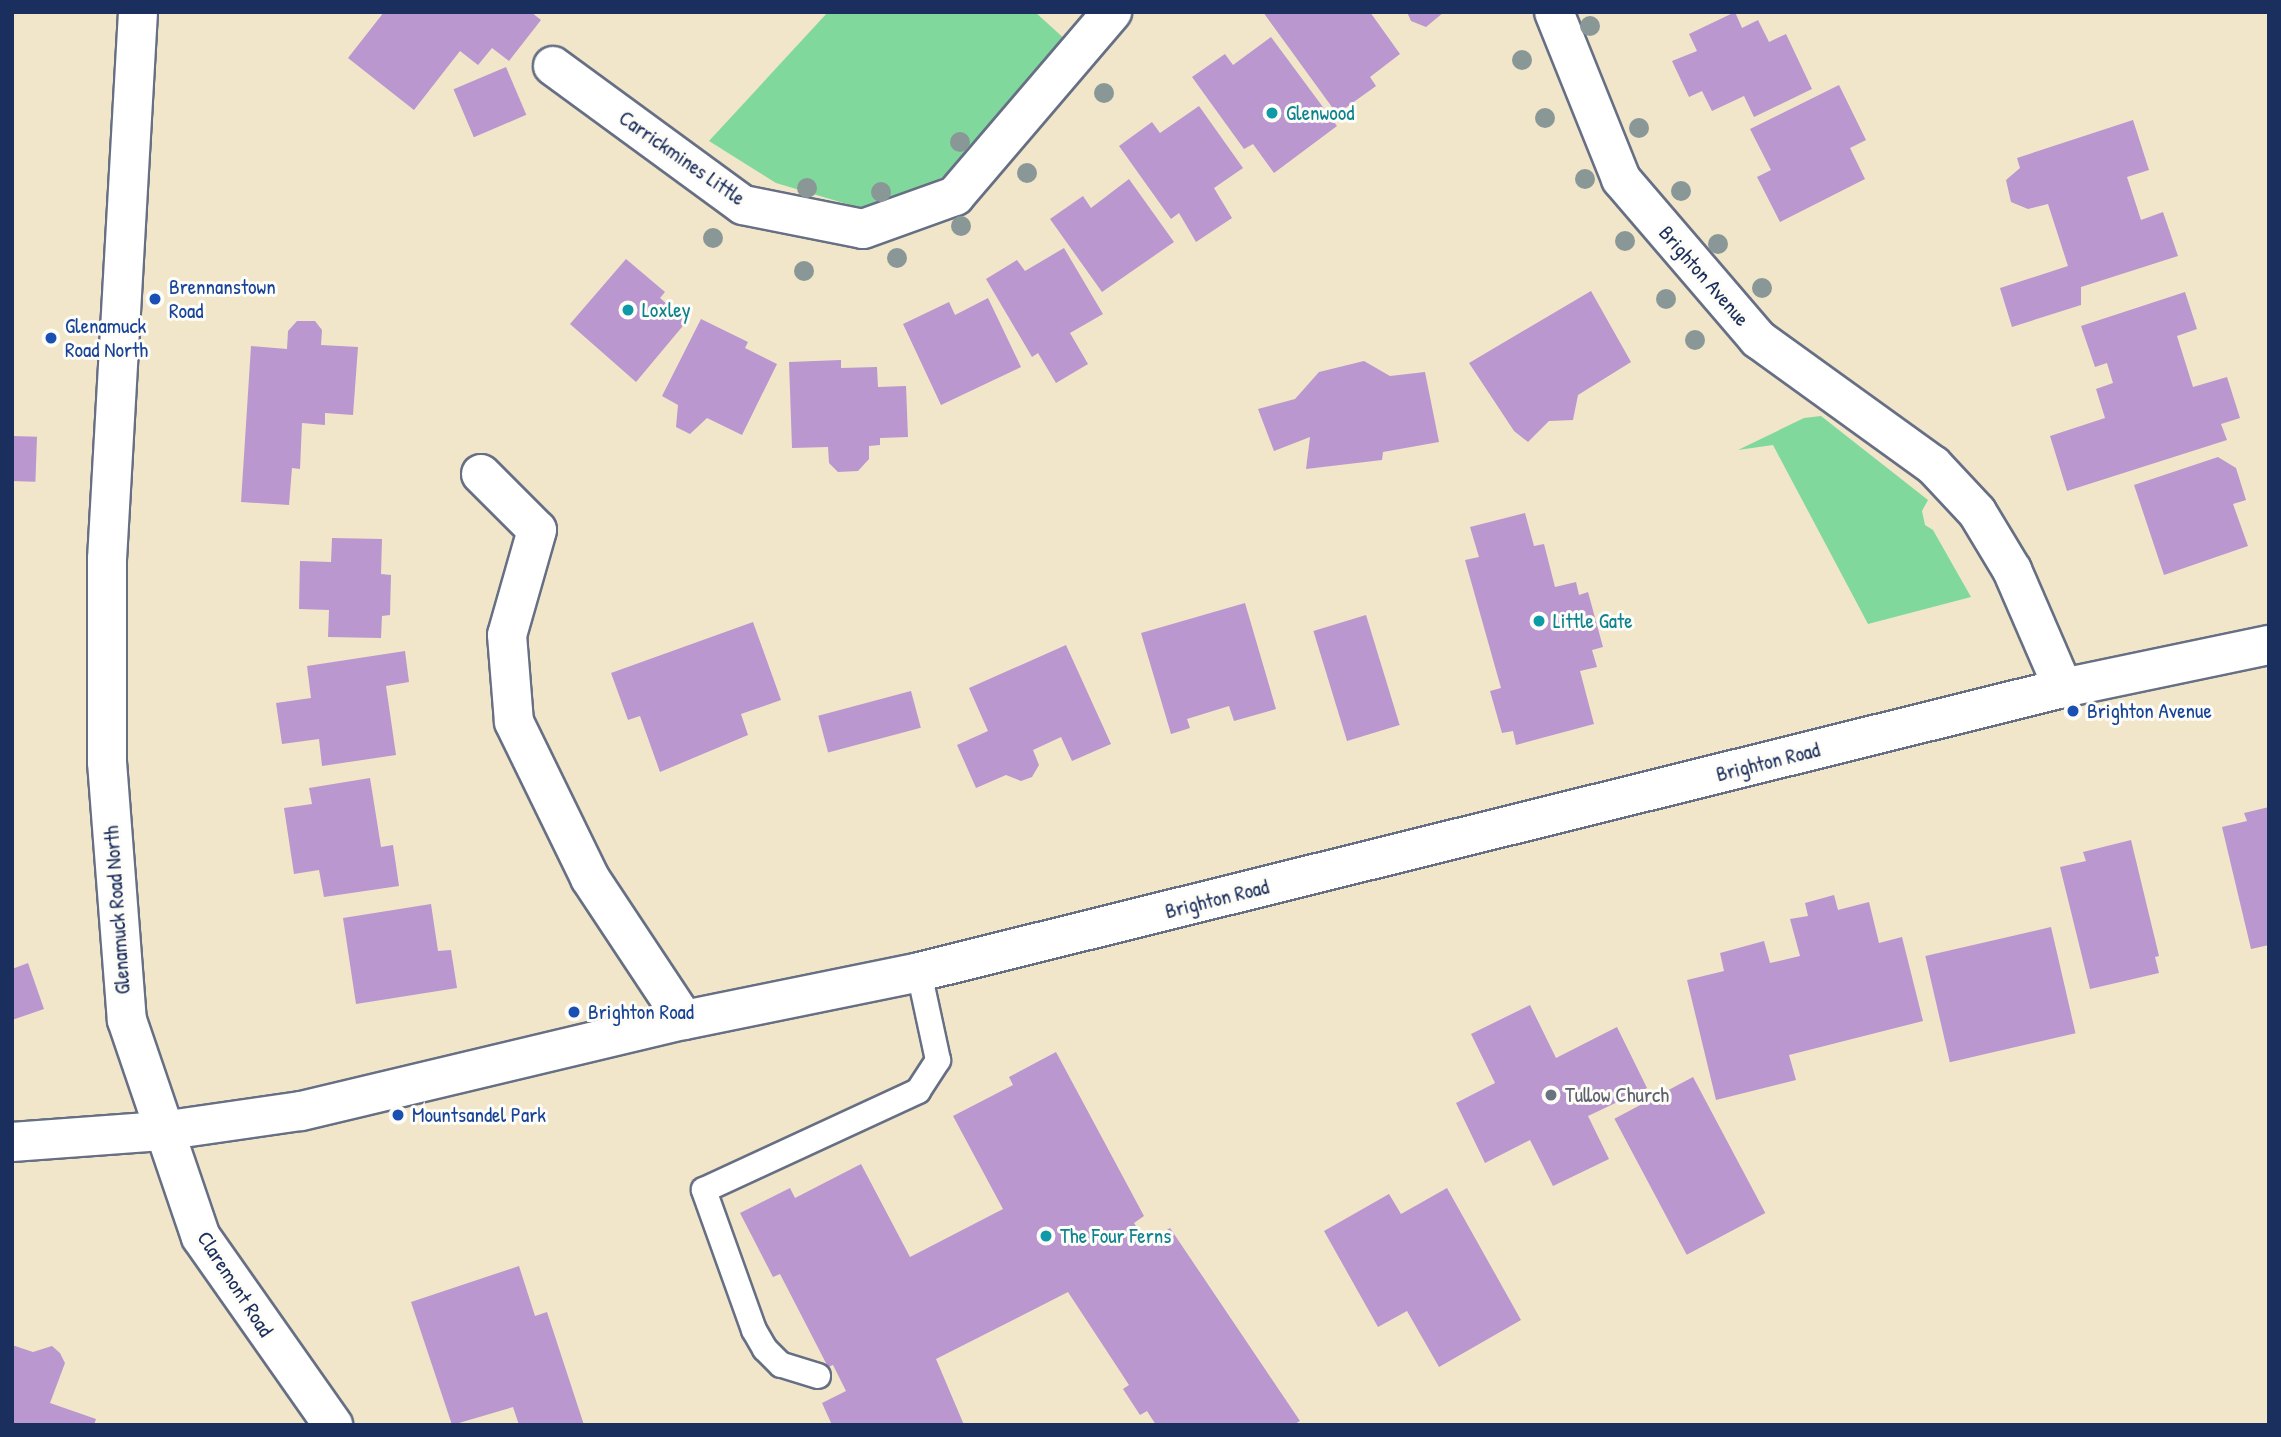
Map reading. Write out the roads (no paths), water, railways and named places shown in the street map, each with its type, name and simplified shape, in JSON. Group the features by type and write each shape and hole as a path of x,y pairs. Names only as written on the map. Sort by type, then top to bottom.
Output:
{"street":[{"name":"Glenamuck Road North","path":"138,12 107,559 107,762 127,1020 162,1131"},
{"name":"Carrickmines Little","path":"553,66 743,205 863,229 955,196 1112,12"},
{"name":"Brighton Avenue","path":"1554,12 1621,179 1758,339 1933,465 1977,512 2012,570 2063,688"},
{"path":"481,474 537,530 507,635 514,722 590,878 684,1020"},
{"name":"Brighton Road","path":"162,1131 301,1111 684,1020 919,972 2063,688 2269,645"},
{"path":"12,1142 162,1131"},
{"name":"Claremont Road","path":"162,1131 201,1237 333,1425"}],"lane":[{"path":"818,1376 781,1365 765,1349 754,1330 704,1190 918,1091 938,1060 919,972"}],"place":[{"name":"Glenwood","path":"1272,113"},
{"name":"Brennanstown Road","path":"155,299"},
{"name":"Loxley","path":"628,310"},
{"name":"Glenamuck Road North","path":"51,338"},
{"name":"Little Gate","path":"1539,621"},
{"name":"Brighton Avenue","path":"2073,711"},
{"name":"Brighton Road","path":"574,1012"},
{"name":"Tullow Church","path":"1551,1095"},
{"name":"Mountsandel Park","path":"398,1115"},
{"name":"The Four Ferns","path":"1046,1236"}]}
